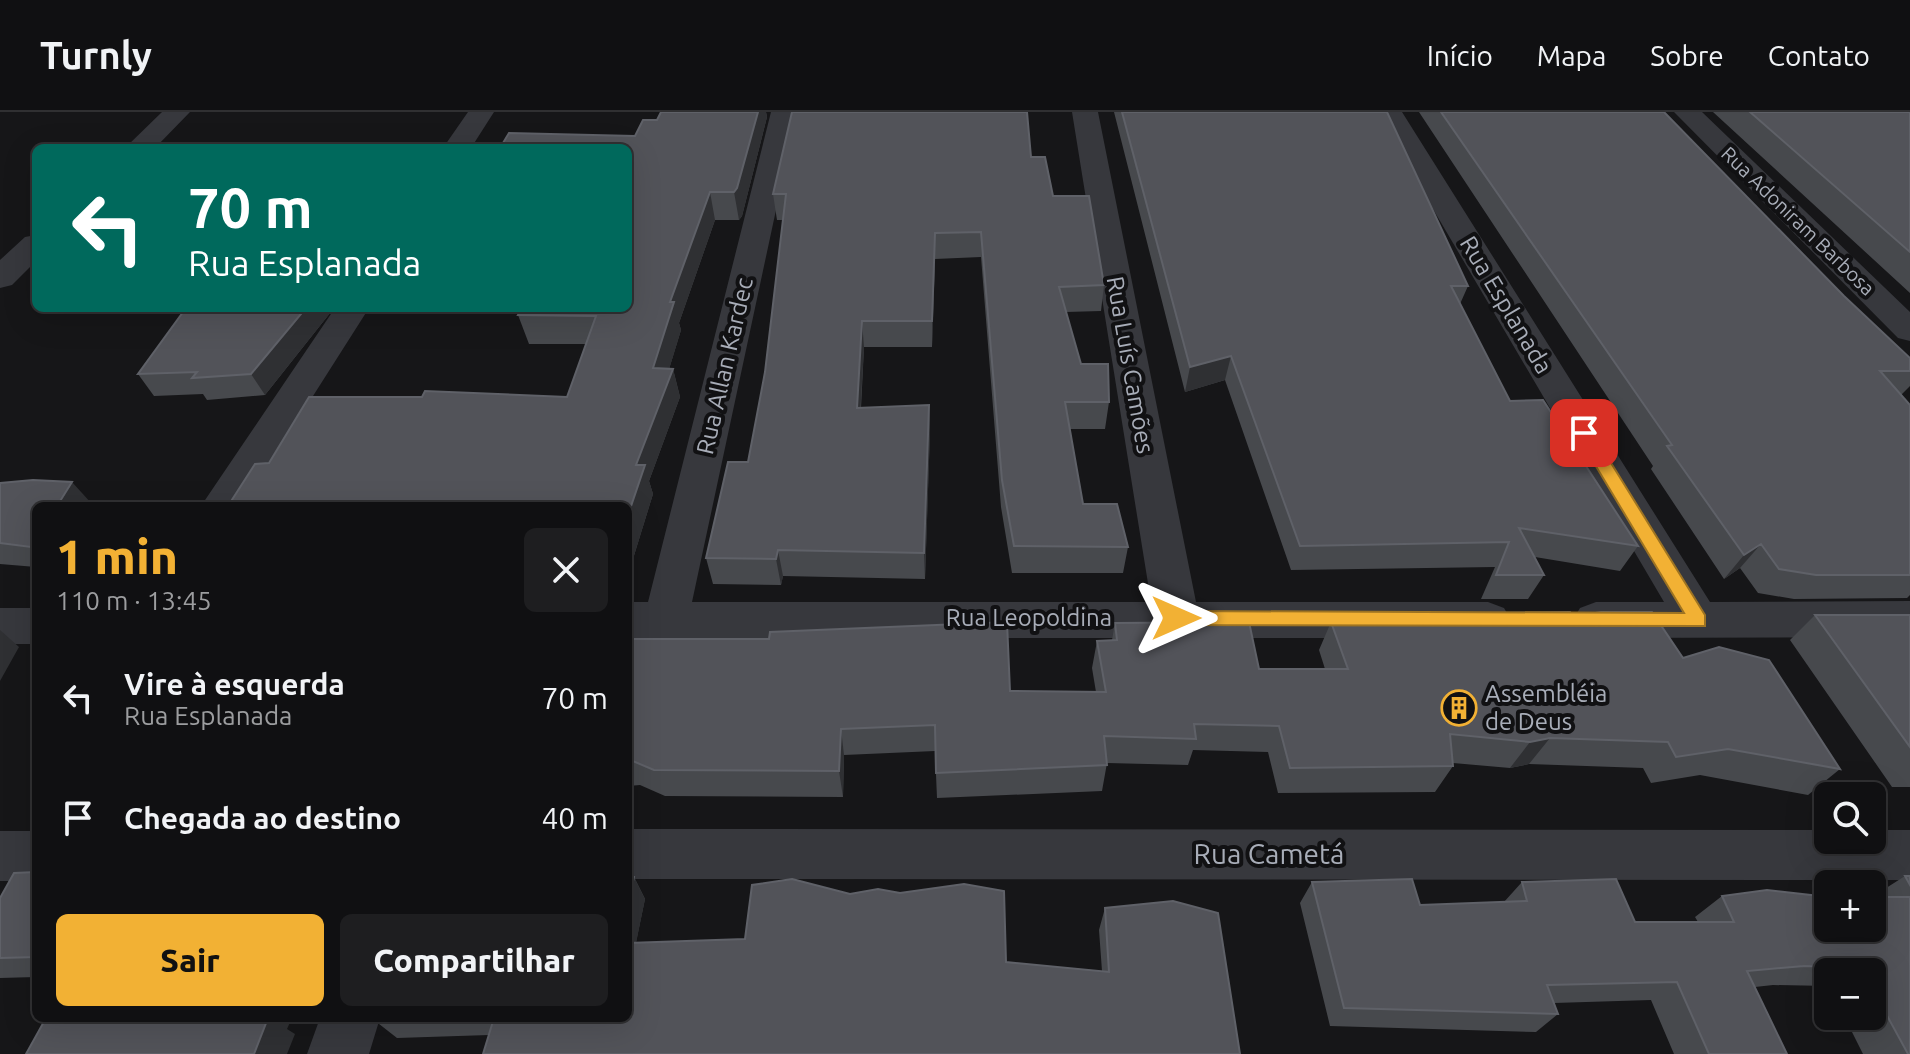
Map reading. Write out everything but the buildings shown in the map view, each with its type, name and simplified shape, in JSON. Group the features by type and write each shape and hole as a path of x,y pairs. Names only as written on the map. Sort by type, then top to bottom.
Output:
{"street":[{"path":"143,144 177,112"},
{"path":"460,144 481,112"},
{"name":"Rua Allan Kardec","path":"647,620 784,112"},
{"name":"Rua Luís Camões","path":"1085,112 1176,618"},
{"name":"Rua Esplanada","path":"1389,112 1698,621"},
{"name":"Rua Adoniram Barbosa","path":"1687,112 1910,331"},
{"path":"0,278 32,248"},
{"path":"225,502 349,312"},
{"name":"Rua Leopoldina","path":"647,620 1910,619"},
{"path":"0,626 32,626"},
{"name":"Rua Cametá","path":"632,854 1910,855"},
{"path":"0,856 32,856"},
{"path":"338,1054 349,1022"}],"place":[{"name":"Assembléia de Deus","path":"1459,708"}],"route":[{"path":"1176,618 1698,621 1584,433"}]}
